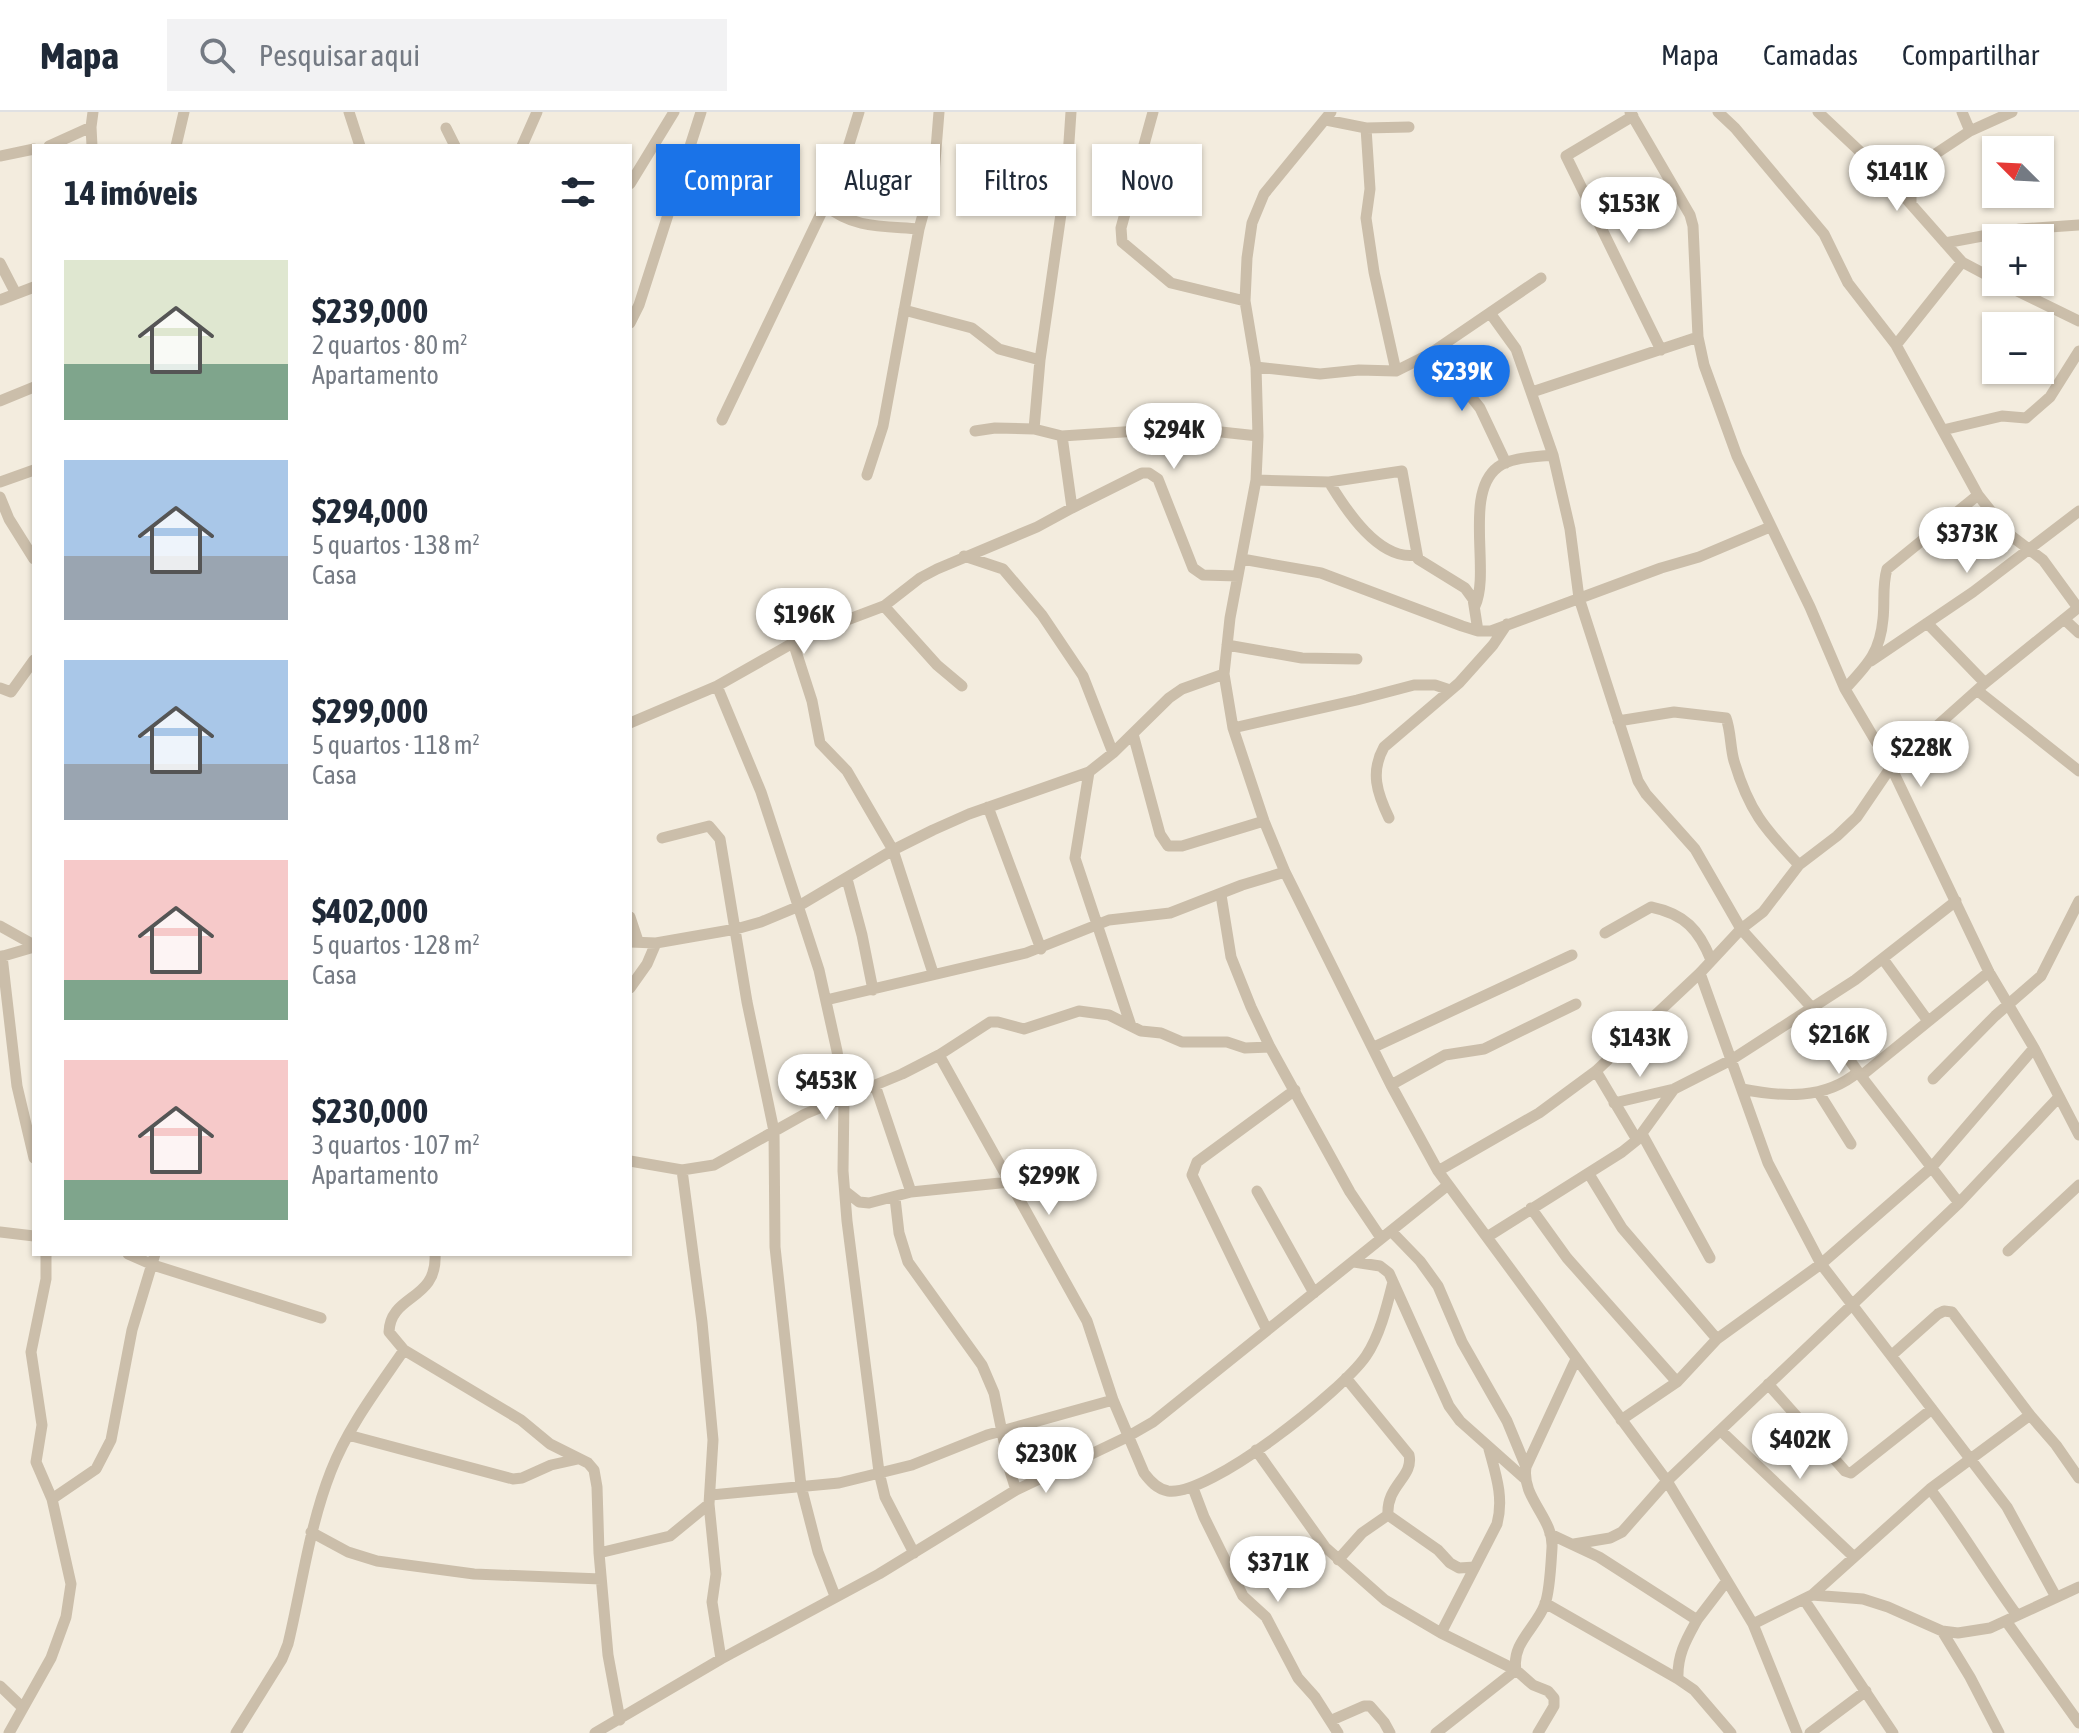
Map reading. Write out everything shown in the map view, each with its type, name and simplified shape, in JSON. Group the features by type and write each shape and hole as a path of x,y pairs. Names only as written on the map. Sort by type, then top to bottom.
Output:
{"street":[{"path":"92,144 93,112"},
{"path":"176,144 184,112"},
{"path":"349,112 359,144"},
{"path":"523,144 537,112"},
{"path":"632,181 674,112"},
{"path":"632,319 701,112"},
{"path":"849,144 859,112"},
{"path":"867,475 883,426 919,229 934,174 939,112"},
{"path":"1034,429 1040,360 1067,172 1071,112"},
{"path":"1153,112 1121,228 1122,242 1171,283 1245,301"},
{"path":"1438,1171 1539,1113 1596,1071 1700,973 1741,929 1763,912 1799,865 1857,817 1891,767 2078,607 2043,560 2010,535 1978,495 1896,345 1848,283 1824,234 1718,112"},
{"path":"1818,112 1887,177 1962,262 1982,273"},
{"path":"1962,112 1970,131"},
{"path":"1887,177 1911,170 1970,131 2012,112"},
{"path":"1661,350 1566,156 1632,114 1690,215 1698,337 1704,365 1728,432 1845,689 1891,767 1989,972 2034,1048 2079,1135"},
{"path":"1409,127 1366,128 1329,116 1264,194 1252,223 1245,301 1256,367 1258,436 1256,480 1224,674 1233,728 1264,821 1285,872 1391,1085 1438,1171 1667,1481 1753,1624 1797,1733"},
{"path":"53,144 91,127"},
{"path":"446,128 454,144"},
{"path":"1366,128 1370,189 1366,218 1374,272 1396,371"},
{"path":"0,156 32,149"},
{"path":"1911,170 1911,203"},
{"path":"722,420 820,216"},
{"path":"838,216 854,223 919,229"},
{"path":"1945,243 2020,229 2079,225"},
{"path":"1896,345 1962,262"},
{"path":"0,263 15,292"},
{"path":"1256,367 1320,374 1359,370 1396,371 1428,355 1541,278"},
{"path":"0,300 32,288"},
{"path":"2028,296 2079,321"},
{"path":"904,310 972,328 999,349 1040,360"},
{"path":"1490,313 1516,349 1553,455 1570,529 1579,598 1638,781 1695,849 1741,929 1813,1009 1959,1203"},
{"path":"1532,392 1698,337"},
{"path":"1943,430 2002,416 2026,418 2050,397 2079,351"},
{"path":"1428,355 1460,383 1480,408 1506,463"},
{"path":"0,401 32,388"},
{"path":"975,431 1034,429 1062,436 1184,428 1258,436"},
{"path":"1062,436 1072,508"},
{"path":"1475,606 1480,592 1478,538 1483,495 1494,470 1506,463 1553,455"},
{"path":"0,482 32,471"},
{"path":"1256,480 1329,482 1402,471 1416,555 1422,565 1459,582 1471,595 1478,631"},
{"path":"632,722 717,686 793,642 884,606 920,578 964,556 1037,527 1142,473 1154,475 1193,568 1203,575 1238,576"},
{"path":"1329,482 1344,507 1370,536 1400,556 1416,555"},
{"path":"1871,661 1883,619 1883,582 1887,569 1978,495"},
{"path":"0,497 4,523 32,557"},
{"path":"1845,689 1871,661 1973,592 2079,511"},
{"path":"1242,559 1321,573 1478,631 1491,631 1699,557 1770,527"},
{"path":"964,556 1003,569 1042,615 1083,676 1113,753"},
{"path":"884,606 937,665 962,686"},
{"path":"2064,619 2079,633"},
{"path":"1927,623 1982,687 2079,771"},
{"path":"1389,818 1376,787 1377,759 1384,747 1474,667 1507,624"},
{"path":"793,642 812,701 820,743 847,771 893,850 933,973"},
{"path":"1227,645 1302,658 1357,659"},
{"path":"0,688 11,692 32,663"},
{"path":"634,942 656,943 736,929 797,907 893,850 988,807 1089,772 1169,698 1182,689 1224,674"},
{"path":"1233,728 1414,685 1435,685 1450,690"},
{"path":"717,686 761,792 826,1000 844,1097 845,1191 879,1472 885,1497 914,1553"},
{"path":"1618,721 1674,712 1726,718 1742,789 1754,814 1763,828 1799,865"},
{"path":"1133,734 1160,834 1168,846 1182,846 1264,821"},
{"path":"1089,772 1074,849 1076,866 1131,1026"},
{"path":"988,807 1041,949"},
{"path":"662,838 709,826 717,832 774,1131 775,1247 801,1486 818,1552 835,1596"},
{"path":"826,1000 1041,949 1096,926 1122,918 1170,913 1285,872"},
{"path":"847,879 873,990"},
{"path":"1221,895 1231,957 1270,1047 1350,1192 1386,1234 1420,1261 1438,1286 1462,1342 1507,1421 1525,1473 1526,1487 1550,1534 1552,1550 1545,1603 1517,1650 1514,1659 1516,1670"},
{"path":"1614,1103 1674,1089 1731,1060 1813,1009 1956,901"},
{"path":"1933,1079 2041,976 2079,901"},
{"path":"1605,933 1651,907 1663,910 1696,930 1711,960"},
{"path":"0,926 32,945"},
{"path":"632,985 647,964 656,943"},
{"path":"31,1131 17,1086 1,956 32,947"},
{"path":"1374,1047 1572,955"},
{"path":"1883,959 1928,1021"},
{"path":"1742,1089 1771,1094 1819,1093 1840,1086 1989,972"},
{"path":"1700,973 1768,1163 1821,1264 2007,1507 2056,1597"},
{"path":"1391,1085 1445,1055 1484,1049 1576,1004"},
{"path":"632,1161 682,1170 714,1165 774,1131 939,1055 990,1022 1024,1029 1079,1011 1109,1015 1131,1026 1182,1042 1227,1042 1245,1048 1270,1047"},
{"path":"1621,1420 1677,1382 1717,1339 1821,1264 1931,1168 2034,1048"},
{"path":"939,1055 1087,1321 1113,1400 1144,1473 1152,1483 1166,1491 1193,1488 1307,1415 1367,1355 1393,1282"},
{"path":"1596,1071 1710,1258"},
{"path":"875,1085 911,1192"},
{"path":"1487,1237 1589,1174 1639,1137 1674,1089"},
{"path":"1267,1330 1192,1175 1197,1162 1295,1090"},
{"path":"1819,1093 1851,1144"},
{"path":"1574,1544 1610,1538 1622,1532 1667,1481 1959,1203 2059,1097"},
{"path":"682,1170 713,1440 710,1500 716,1565 712,1602 721,1659"},
{"path":"1589,1174 1622,1228 1717,1339"},
{"path":"845,1191 863,1203 911,1192 1010,1182"},
{"path":"595,1733 721,1659 914,1553 1016,1490 1153,1422 1448,1185"},
{"path":"2008,1251 2079,1185"},
{"path":"1257,1191 1314,1293"},
{"path":"895,1198 899,1233 908,1262 982,1365 994,1393 1016,1490"},
{"path":"1531,1208 1567,1258 1677,1382"},
{"path":"0,1232 32,1236"},
{"path":"9,1733 51,1658 70,1597 71,1584 52,1499 36,1462 42,1420 31,1352 46,1279 46,1256"},
{"path":"435,1256 435,1272 430,1281 402,1306 389,1323 389,1332 404,1350 521,1420 558,1449 588,1463 597,1477 599,1553 608,1655 620,1720"},
{"path":"52,1499 96,1469 111,1440 132,1330 154,1259 321,1318"},
{"path":"1354,1262 1380,1266 1389,1273 1449,1406 1460,1421 1489,1447 1525,1473"},
{"path":"1892,1355 1938,1314 1952,1312 2079,1478"},
{"path":"236,1733 288,1644 311,1532 331,1470 348,1435 404,1350"},
{"path":"1525,1473 1576,1359"},
{"path":"1346,1378 1409,1455 1406,1472 1387,1502 1388,1515 1438,1550 1450,1563 1459,1568 1475,1567"},
{"path":"1768,1384 1845,1471 1851,1473 1932,1409"},
{"path":"599,1553 670,1536 710,1500 831,1484 927,1460 1002,1431 1113,1400"},
{"path":"1753,1624 1809,1598 1930,1489 2030,1415"},
{"path":"1721,1431 1854,1557"},
{"path":"348,1435 513,1479 579,1459"},
{"path":"1441,1633 1497,1524 1501,1496 1489,1447"},
{"path":"1256,1450 1291,1503 1338,1560 1385,1600 1441,1633 1516,1670 1533,1685 1548,1691 1554,1698 1554,1706 1538,1733"},
{"path":"1193,1488 1226,1565 1243,1596 1266,1617 1298,1678 1332,1720 1338,1733"},
{"path":"1930,1489 1963,1533 2011,1617 2079,1723"},
{"path":"1338,1560 1352,1541 1388,1515"},
{"path":"311,1532 348,1552 377,1561 474,1574 601,1579"},
{"path":"1550,1534 1599,1557 1697,1620"},
{"path":"1678,1679 1677,1662 1682,1647 1697,1620 1726,1582"},
{"path":"1809,1598 1863,1599 1942,1631 1975,1632 2079,1587"},
{"path":"1809,1598 1893,1733"},
{"path":"1545,1603 1694,1690 1731,1733"},
{"path":"1942,1631 1999,1733"},
{"path":"1436,1733 1516,1670"},
{"path":"0,1686 22,1707"},
{"path":"1811,1733 1866,1691"},
{"path":"1332,1720 1370,1706 1390,1733"}]}
